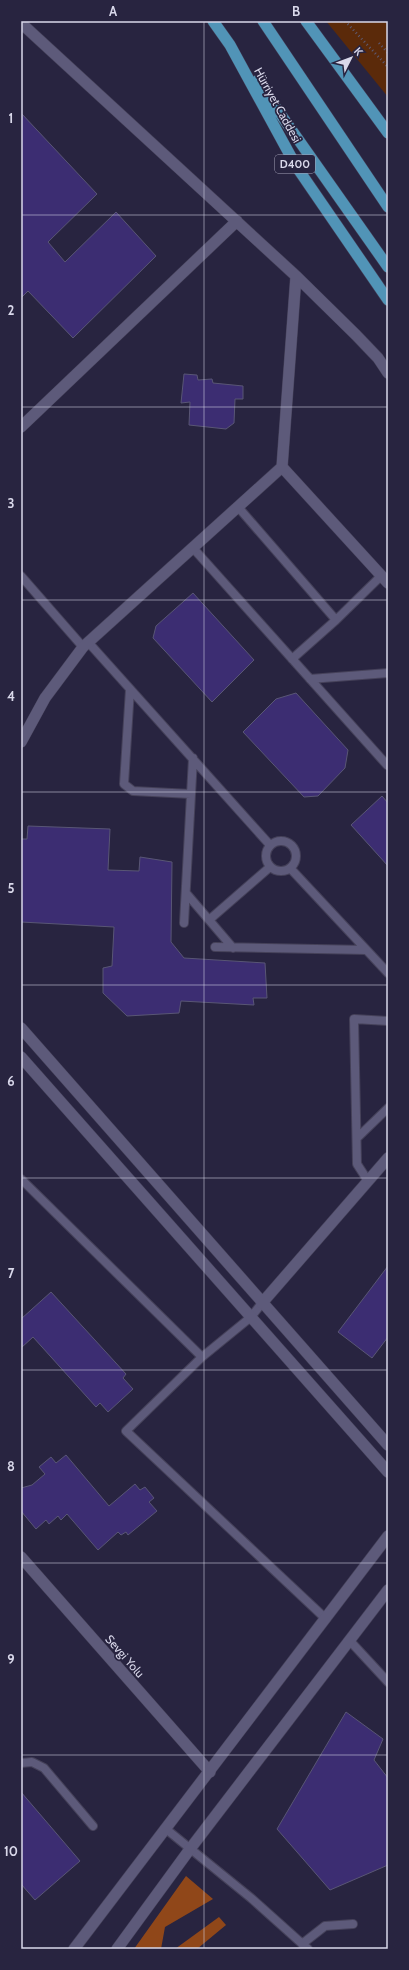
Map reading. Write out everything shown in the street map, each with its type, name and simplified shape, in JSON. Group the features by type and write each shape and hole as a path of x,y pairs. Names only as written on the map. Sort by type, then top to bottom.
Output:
{"highway":[{"name":"Hürriyet Caddesi","path":"213,21 230,45 296,166 388,300"},
{"path":"263,21 387,205"},
{"path":"306,21 388,133"},
{"path":"230,45 357,221 388,267"}],"street":[{"path":"21,23 296,276 356,334 378,358 388,373"},
{"path":"21,427 236,221"},
{"path":"21,742 45,698 86,644 282,467 296,276"},
{"path":"282,467 385,580"},
{"path":"21,1028 388,1445"},
{"path":"21,1057 388,1472"},
{"path":"262,1303 388,1158"},
{"path":"74,1949 388,1536"},
{"name":"Sevgi Yolu","path":"21,1557 210,1772"},
{"path":"117,1949 190,1850 388,1590"}],"lane":[{"path":"238,507 336,620"},
{"path":"193,548 386,765 388,764"},
{"path":"21,576 130,688 270,845"},
{"path":"292,659 336,620 385,580"},
{"path":"310,679 388,673"},
{"path":"130,688 124,784 133,791 191,794"},
{"path":"184,923 193,758"},
{"path":"277,840 283,840 293,847 296,858 290,868 278,871 270,867 265,853 270,845 277,840"},
{"path":"209,920 270,867"},
{"path":"290,868 388,973"},
{"path":"186,893 233,948"},
{"path":"215,947 366,950"},
{"path":"368,1181 357,1164 354,1019 388,1021"},
{"path":"357,1138 388,1108"},
{"path":"21,1179 202,1357"},
{"path":"262,1303 251,1317 202,1357 126,1431 326,1619"},
{"path":"350,1641 388,1682"},
{"path":"21,1763 32,1762 44,1768 93,1826"},
{"path":"166,1829 251,1898 305,1946 325,1926 353,1924"}],"path":[{"path":"344,21 388,68"},
{"path":"379,43 388,53"}],"shaded area":[{"path":"326,21 388,21 388,97"},
{"path":"186,1876 213,1899 165,1927 161,1949 134,1949"},
{"path":"219,1917 226,1925 197,1949 175,1949"}],"building":[{"path":"21,113 97,194 48,242 65,262 116,212 156,256 73,338 28,291 21,298"},
{"path":"184,374 197,375 198,380 212,379 213,383 243,386 243,399 235,399 234,423 226,429 189,425 190,402 181,403"},
{"path":"193,593 254,660 212,702 153,638 156,626"},
{"path":"296,693 348,750 345,768 318,796 304,797 243,732 276,699"},
{"path":"382,796 388,803 388,866 351,825"},
{"path":"28,826 110,829 108,870 139,871 140,857 172,862 171,942 184,958 265,963 267,998 253,998 254,1005 181,1001 179,1013 127,1016 103,993 103,968 112,966 114,927 21,922 21,839 27,839"},
{"path":"388,1266 388,1337 372,1358 338,1332"},
{"path":"51,1292 126,1374 123,1378 133,1389 108,1412 100,1403 96,1407 33,1337 21,1348 21,1319"},
{"path":"66,1455 109,1506 135,1484 140,1490 145,1487 154,1498 149,1502 157,1511 128,1535 126,1532 121,1535 118,1532 98,1550 67,1514 61,1520 58,1516 49,1524 46,1520 36,1529 21,1511 21,1488 32,1485 45,1474 39,1467 51,1457 56,1463"},
{"path":"346,1712 383,1739 374,1760 388,1778 388,1865 330,1890 277,1829"},
{"path":"21,1792 80,1861 35,1900 21,1884"}]}
